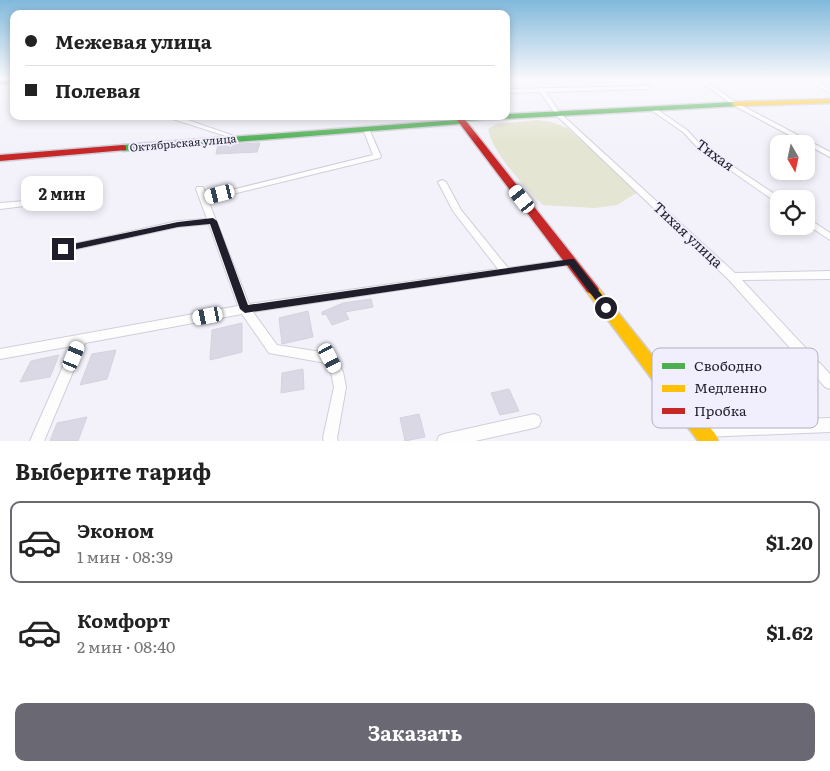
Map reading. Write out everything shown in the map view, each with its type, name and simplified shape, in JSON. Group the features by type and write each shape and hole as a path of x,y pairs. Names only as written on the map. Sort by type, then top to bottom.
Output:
{"street":[{"name":"Тихая улица","path":"549,101 558,114 732,277 797,348"},
{"path":"730,101 830,155"},
{"name":"Октябрьская улица","path":"510,116 830,101"},
{"name":"Тихая","path":"653,109 685,131 699,146 770,194"},
{"path":"183,120 237,138"},
{"name":"Октябрьская улица","path":"0,158 366,129 442,120"},
{"path":"461,120 652,367"},
{"path":"331,441 340,387 337,372 330,358 273,349 245,309 213,221 201,194 377,156 366,129"},
{"path":"442,182 457,211 505,271"},
{"path":"0,206 38,202"},
{"path":"63,249 178,224 213,221"},
{"path":"815,227 830,238"},
{"path":"0,354 245,309 571,262"},
{"path":"732,277 830,275"},
{"path":"37,441 81,339"},
{"name":"Тихая улица","path":"818,371 830,384"},
{"path":"444,441 534,422"},
{"path":"705,436 796,428"}],"green space":[{"path":"537,120 552,122 567,128 638,192 617,205 595,208 543,205 519,180 503,159 491,139 488,129 497,124"}],"building":[{"path":"260,143 257,152 216,154 218,145"},
{"path":"371,299 373,307 345,312 349,319 332,325 326,314 322,315 322,312 343,303"},
{"path":"308,311 313,337 282,344 279,318"},
{"path":"242,323 242,352 210,360 212,330"},
{"path":"116,350 107,379 80,385 92,354"},
{"path":"59,355 50,377 20,382 31,361"},
{"path":"303,369 304,389 281,393 282,373"},
{"path":"509,389 519,411 500,415 491,393"},
{"path":"419,414 425,437 405,441 400,418"},
{"path":"87,417 78,441 50,441 57,423"}],"traffic: fast":[{"path":"510,116 735,104"},
{"path":"123,148 459,122 462,120"}],"traffic: slow":[{"path":"735,104 830,101"},
{"path":"592,289 652,367"},
{"path":"699,428 709,441"}],"traffic: jam":[{"path":"461,120 592,289"},
{"path":"0,158 123,148"}],"route":[{"path":"63,249 130,236 178,224 213,221 245,309 571,262 606,308"}]}
